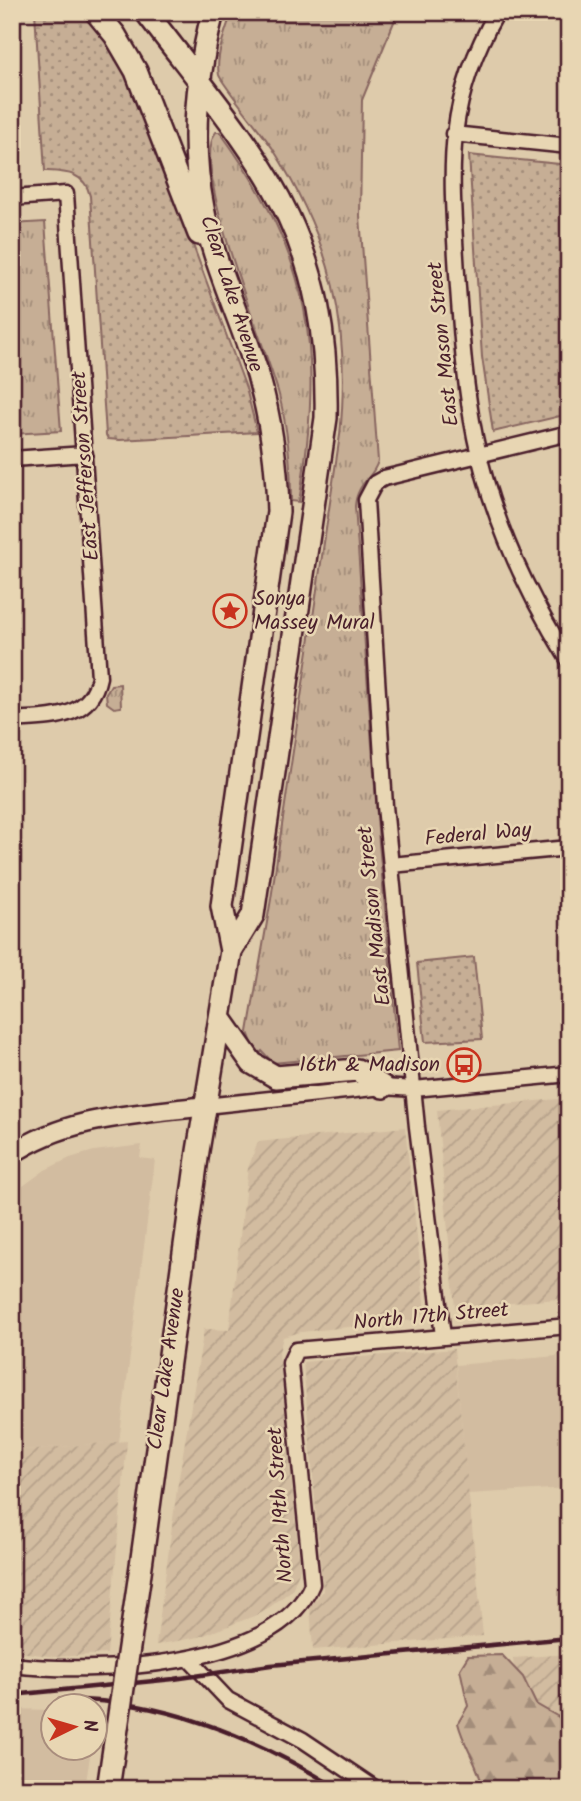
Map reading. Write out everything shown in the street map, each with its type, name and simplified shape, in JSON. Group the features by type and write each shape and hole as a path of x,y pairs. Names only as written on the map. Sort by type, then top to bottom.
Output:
{"main road":[{"path":"96,12 115,36 136,71 183,197 235,311"},
{"path":"146,12 200,82"},
{"path":"200,82 205,42 213,12"},
{"name":"Clear Lake Avenue","path":"108,1789 205,1106 231,951 222,906 278,512 274,448 268,413 213,250 202,206 196,130 200,82"},
{"name":"Clear Lake Avenue","path":"200,82 257,158 295,225 315,284 322,316 327,380 327,418 253,915 231,951"},
{"path":"221,1019 252,1063 276,1077 357,1070 383,1087"}],"street":[{"name":"East Mason Street","path":"497,12 471,61 453,134 451,176 462,340 479,455 507,542 522,576 569,661"},
{"path":"453,134 569,146"},
{"name":"East Jefferson Street","path":"12,198 66,194 99,677 87,704 59,717 12,720"},
{"path":"479,455 569,433"},
{"path":"12,459 85,454"},
{"name":"East Madison Street","path":"443,1336 391,865 366,500 369,491 384,478 479,455"},
{"name":"Federal Way","path":"391,865 569,848"},
{"path":"12,1154 42,1136 79,1123 383,1087 414,1089 569,1074"},
{"name":"North 17th Street","path":"296,1350 569,1326"},
{"name":"North 19th Street","path":"12,1665 65,1670 210,1655 252,1638 296,1609 312,1584 290,1363 296,1350"},
{"path":"189,1659 228,1700 303,1740 376,1789"}],"shaded area":[{"path":"569,1098 569,1298 455,1308 437,1110"},
{"path":"405,1127 425,1310 413,1320 301,1332 283,1337 279,1352 300,1569 292,1590 262,1613 199,1637 156,1645 177,1489 204,1329 229,1330 248,1168 258,1142"},
{"path":"142,1145 140,1158 155,1160 119,1442 12,1451 12,1194 45,1170 70,1158 94,1151"},
{"path":"454,1349 483,1636 313,1650 310,1607 323,1591 303,1362"},
{"path":"557,1356 569,1488 468,1494 456,1365"},
{"path":"127,1441 107,1654 56,1657 12,1651 12,1451"},
{"path":"569,1654 569,1789 518,1710 513,1658"},
{"path":"12,1709 38,1710 38,1762 89,1762 85,1789 12,1789"}],"green space":[{"path":"35,12 87,12 115,48 144,113 246,388 257,432 108,439 90,196 84,182 74,175 45,171"},
{"path":"232,12 390,12 396,17 362,100 360,216 378,461 359,491 355,506 379,843 398,1051 273,1063 262,1051 257,1056 248,1032 271,899 340,435 343,395 339,321 333,286 310,218 273,149 219,75 220,52"},
{"path":"216,132 220,132 251,178 275,222 292,265 304,308 310,351 310,398 307,447 299,502 291,501 288,447 279,395 220,218 212,181 210,151"},
{"path":"469,155 569,165 569,414 493,432 482,357"},
{"path":"45,222 61,431 12,434 12,224"},
{"path":"120,684 121,707 114,708 107,703 106,693 111,685"},
{"path":"474,957 482,1039 425,1042 417,963"},
{"path":"502,1655 523,1677 536,1704 569,1723 569,1789 483,1789 458,1723 468,1706 460,1669 468,1656"}],"railway":[{"path":"12,1695 174,1679 271,1665 569,1638"},
{"path":"108,1702 169,1713 240,1737 307,1770 338,1789"}],"place":[{"name":"Sonya Massey Mural","path":"230,611"},
{"name":"16th & Madison","path":"464,1065"}]}
